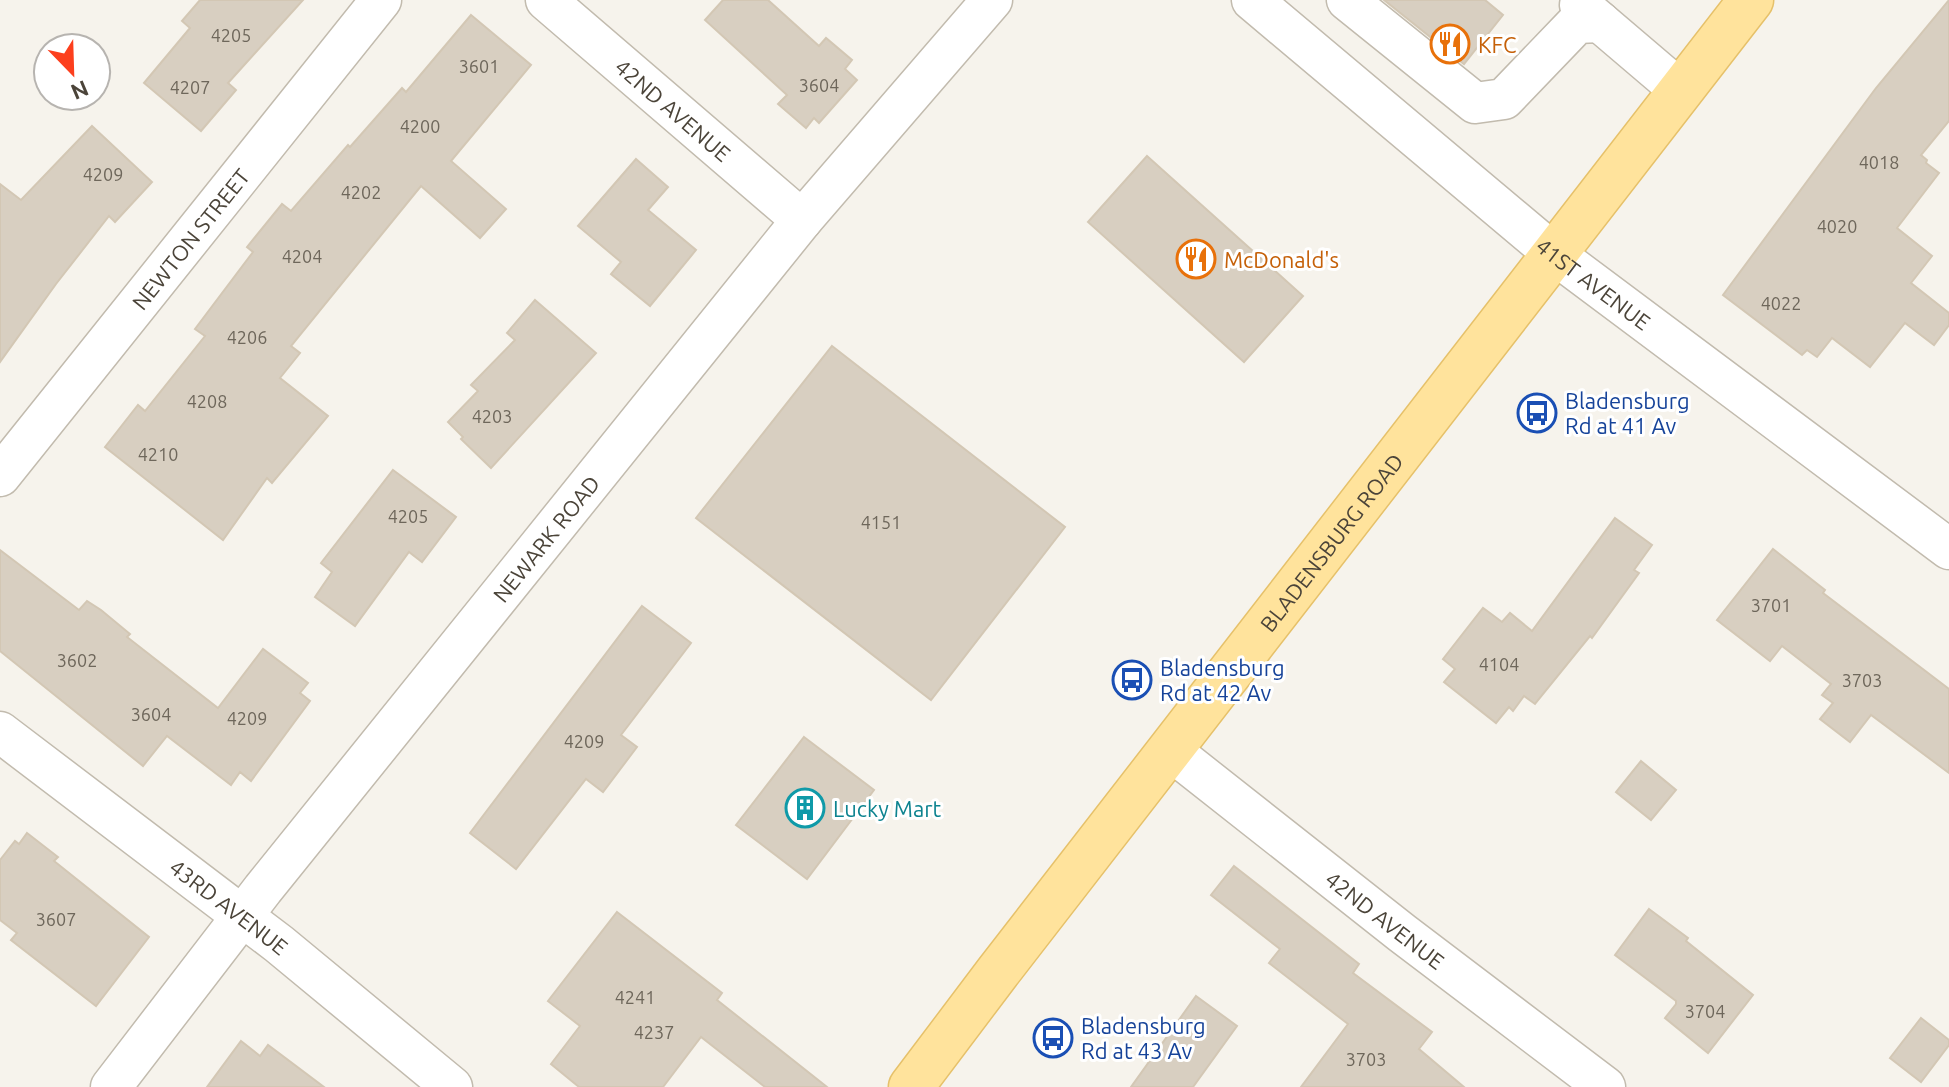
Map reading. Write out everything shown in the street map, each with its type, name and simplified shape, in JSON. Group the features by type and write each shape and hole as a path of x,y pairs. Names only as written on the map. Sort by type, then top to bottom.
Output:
{"main road":[{"name":"BLADENSBURG ROAD","path":"911,1087 1751,0"}],"street":[{"name":"NEWTON STREET","path":"0,476 381,0"},
{"name":"42ND AVENUE","path":"546,0 802,220"},
{"name":"NEWARK ROAD","path":"111,1087 241,917 802,220 992,0"},
{"name":"41ST AVENUE","path":"1252,0 1553,253 1949,549"},
{"path":"1347,0 1475,103 1504,99 1587,11 1681,91"},
{"name":"43RD AVENUE","path":"0,732 279,944 452,1087"},
{"name":"42ND AVENUE","path":"1170,750 1390,924 1605,1087"}],"building":[{"path":"200,0 303,0 228,83 236,90 201,131 144,83 190,28 182,21"},
{"path":"723,0 768,0 819,46 826,38 852,60 845,69 857,80 819,123 814,118 806,128 778,104 787,95 705,20"},
{"name":"KFC","path":"1384,0 1485,0 1503,15 1464,64"},
{"path":"1949,0 1949,121 1921,155 1939,173 1897,228 1932,256 1911,283 1949,313 1949,325 1934,345 1905,323 1870,367 1832,338 1817,357 1807,350 1802,355 1723,295 1876,88"},
{"path":"471,15 531,65 451,161 506,209 480,238 421,186 291,346 300,353 280,378 328,416 272,483 267,478 223,540 105,447 138,405 145,411 205,336 195,329 253,252 247,247 282,204 291,211 402,88 406,92"},
{"path":"92,126 152,182 115,222 109,216 0,362 0,184 21,200"},
{"name":"McDonald's","path":"1147,156 1303,296 1244,362 1088,222"},
{"path":"636,159 668,187 648,210 696,250 650,306 611,274 621,262 578,226"},
{"path":"535,300 596,353 491,468 448,422 478,391 471,385 515,340 507,333"},
{"path":"832,346 1065,527 931,700 696,518"},
{"path":"393,470 456,517 422,562 409,552 355,626 315,597 332,572 321,563"},
{"path":"1615,518 1652,545 1634,570 1639,573 1592,638 1590,636 1535,704 1524,696 1513,711 1509,707 1496,723 1444,682 1455,669 1443,659 1483,608 1502,622 1510,613 1532,631"},
{"path":"1773,549 1825,590 1823,593 1949,689 1949,773 1871,715 1850,742 1820,719 1833,703 1822,695 1831,684 1782,646 1770,661 1717,620"},
{"path":"0,550 79,610 87,601 101,610 130,634 127,637 218,708 263,649 308,683 300,693 310,701 251,781 240,772 231,785 167,736 143,766 0,651"},
{"path":"642,606 691,643 621,735 637,747 603,792 586,779 516,869 470,833"},
{"name":"Lucky Mart","path":"804,737 874,790 807,879 736,825"},
{"path":"1641,761 1676,790 1651,820 1616,792"},
{"path":"27,833 58,857 54,861 149,937 96,1006 11,940 17,933 0,920 0,860 15,841 19,844"},
{"path":"1234,866 1359,964 1353,973 1432,1032 1419,1049 1464,1087 1301,1087 1348,1024 1269,963 1280,949 1211,895"},
{"path":"1649,909 1688,938 1686,941 1753,995 1708,1053 1665,1018 1676,1001 1615,955"},
{"path":"617,912 722,993 717,1000 827,1087 765,1087 701,1037 663,1087 579,1087 551,1064 580,1026 548,1001"},
{"path":"1196,996 1237,1026 1193,1087 1131,1087"},
{"path":"1921,1018 1949,1040 1949,1045 1921,1082 1890,1058"},
{"path":"241,1041 260,1056 268,1045 324,1087 207,1087"}],"place":[{"name":"KFC","path":"1450,44"},
{"name":"McDonald's","path":"1196,259"},
{"name":"Bladensburg Rd at 41 Av","path":"1537,413"},
{"name":"Bladensburg Rd at 42 Av","path":"1132,680"},
{"name":"Lucky Mart","path":"805,808"},
{"name":"Bladensburg Rd at 43 Av","path":"1053,1038"}]}
